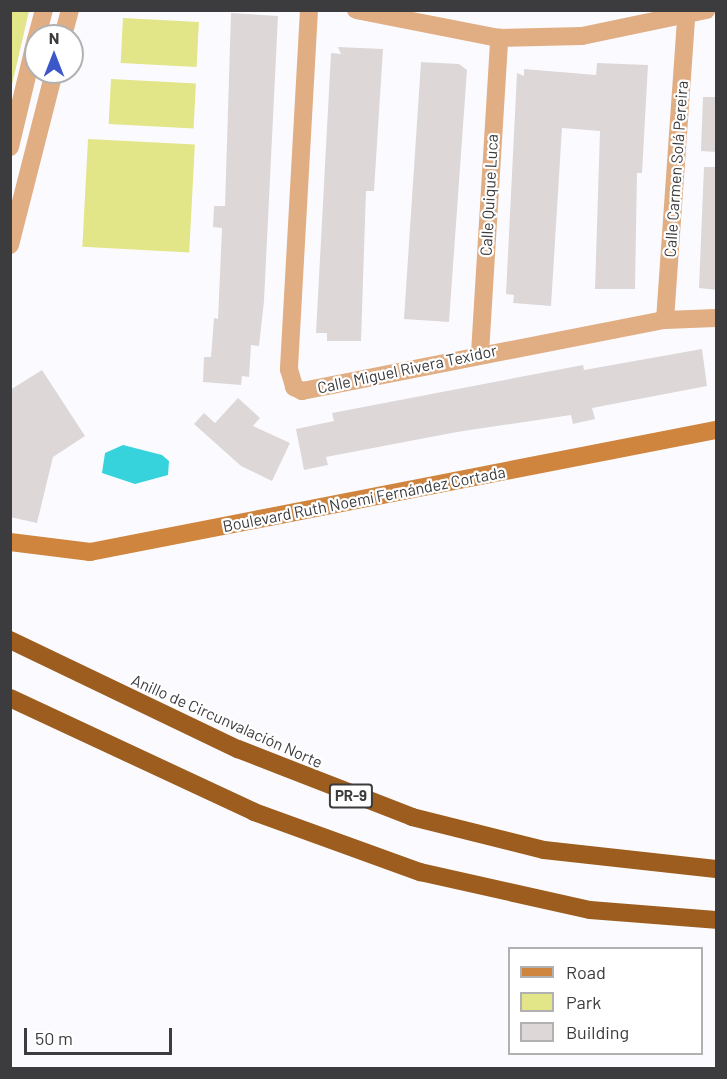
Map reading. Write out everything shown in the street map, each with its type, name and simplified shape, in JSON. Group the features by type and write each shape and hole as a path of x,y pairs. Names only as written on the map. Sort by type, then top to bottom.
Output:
{"highway":[{"name":"Anillo de Circunvalación Norte","path":"10,640 238,749 412,817 555,852 717,869"},
{"path":"10,698 254,812 420,872 590,910 717,920"}],"street":[{"name":"Calle Miguel Rivera Texidor","path":"309,10 289,369 294,387 302,391 480,353 665,320 717,318"},
{"path":"356,10 499,38 582,36 686,17 706,10"},
{"name":"Calle Carmen Solá Pereira","path":"665,320 686,17"},
{"name":"Calle Quique Luca","path":"480,353 499,38"},
{"path":"10,147 25,84"},
{"path":"10,245 51,84"},
{"name":"Boulevard Ruth Noemí Fernández Cortada","path":"10,542 90,552 717,430"}],"green space":[{"path":"10,11 29,11 26,24 24,24 11,89"},
{"path":"123,18 199,22 197,67 121,63"},
{"path":"111,79 196,83 194,128 109,124"},
{"path":"88,139 195,145 189,252 82,247"}],"water":[{"path":"123,445 162,455 169,461 168,475 135,484 102,473 105,453"}],"building":[{"path":"231,13 278,16 264,301 259,346 251,345 249,377 242,376 241,385 203,382 204,357 211,357 214,318 218,319 222,228 213,227 214,206 225,206"},
{"path":"338,47 383,49 374,191 366,191 361,341 327,341 327,333 316,333 331,53 341,54"},
{"path":"421,62 459,64 467,70 449,322 404,319"},
{"path":"597,63 648,65 642,173 637,173 635,289 595,289 600,131 562,128 551,306 513,303 514,295 506,294 517,73 524,76 524,69 596,75"},
{"path":"703,97 717,97 717,152 701,151"},
{"path":"704,167 717,167 717,290 699,288"},
{"path":"702,349 707,386 592,408 595,419 573,424 571,415 457,432 326,457 328,465 304,470 296,429 334,421 332,413 583,365 584,370"},
{"path":"42,370 85,436 53,457 37,523 10,517 10,390"},
{"path":"238,398 260,418 253,426 290,443 272,481 241,466 194,424 204,413 215,423"}]}
